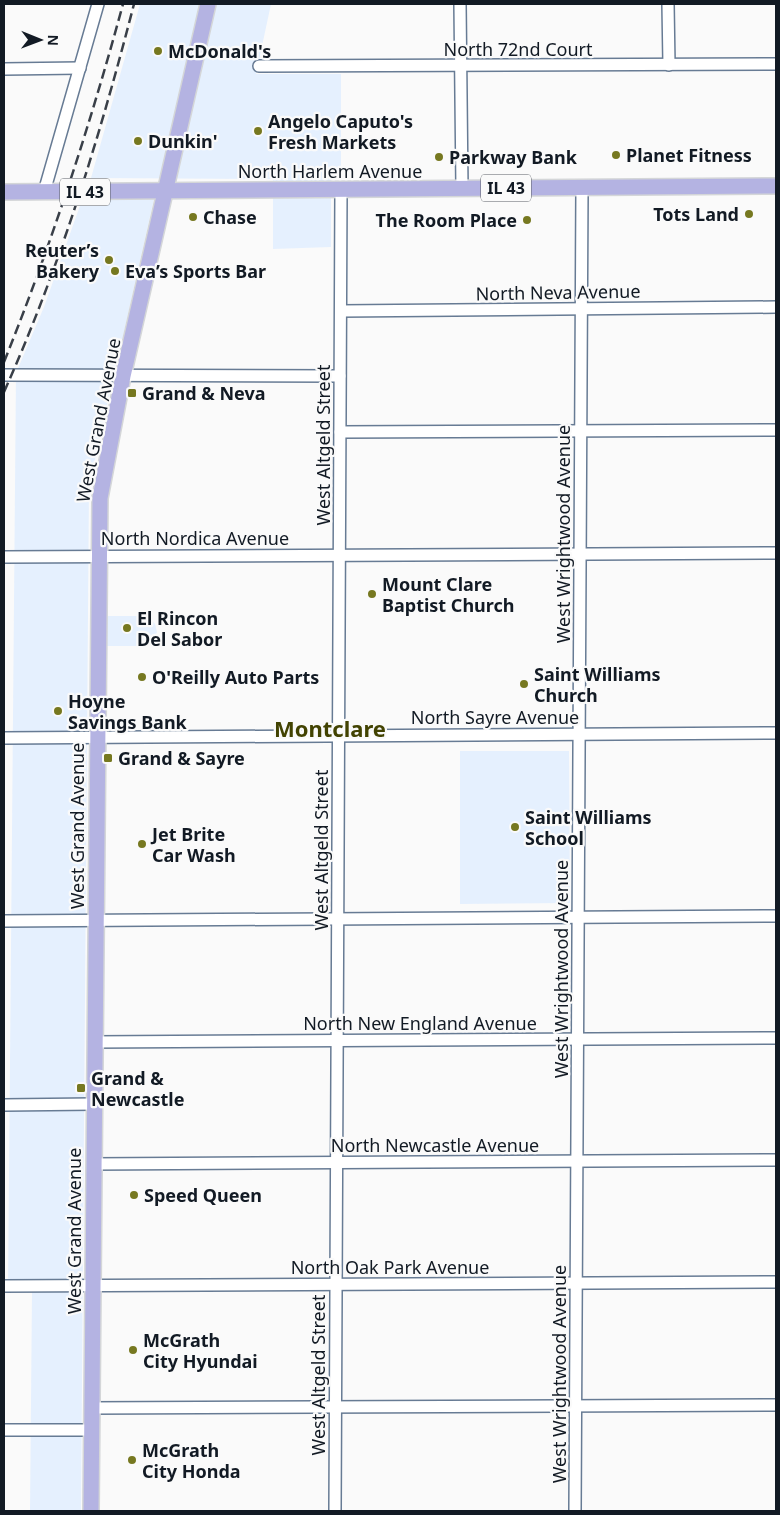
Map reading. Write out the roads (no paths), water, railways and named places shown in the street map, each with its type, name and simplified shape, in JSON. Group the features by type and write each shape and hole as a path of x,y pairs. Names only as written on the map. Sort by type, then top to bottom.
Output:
{"main road":[{"name":"West Grand Avenue","path":"91,1511 100,498 123,376 208,4"},
{"name":"North Harlem Avenue","path":"4,192 776,186"}],"street":[{"path":"44,192 98,4"},
{"path":"460,4 462,189"},
{"path":"668,4 669,65"},
{"name":"North 72nd Court","path":"260,66 461,67 776,64"},
{"path":"4,69 80,68"},
{"name":"West Wrightwood Avenue","path":"575,1511 582,188"},
{"name":"West Altgeld Street","path":"335,1511 341,190"},
{"name":"North Neva Avenue","path":"341,311 776,307"},
{"path":"4,375 340,376"},
{"path":"340,432 776,430"},
{"name":"North Nordica Avenue","path":"4,557 776,552"},
{"name":"North Sayre Avenue","path":"4,738 776,733"},
{"path":"4,921 776,916"},
{"name":"North New England Avenue","path":"94,1042 776,1038"},
{"path":"4,1105 94,1104"},
{"name":"North Newcastle Avenue","path":"93,1164 776,1160"},
{"name":"North Oak Park Avenue","path":"4,1286 776,1282"},
{"path":"92,1408 776,1405"},
{"path":"4,1430 91,1430"}],"railway":[{"path":"4,362 38,274 69,185 123,4"},
{"path":"4,392 61,249 93,152 134,4"}],"place":[{"name":"McDonald's","path":"158,51"},
{"name":"Angelo Caputo's Fresh Markets","path":"258,131"},
{"name":"Dunkin'","path":"138,141"},
{"name":"Planet Fitness","path":"616,155"},
{"name":"Parkway Bank","path":"439,157"},
{"name":"Tots Land","path":"749,214"},
{"name":"Chase","path":"193,217"},
{"name":"The Room Place","path":"527,220"},
{"name":"Reuter’s Bakery","path":"109,260"},
{"name":"Eva’s Sports Bar","path":"115,271"},
{"name":"Grand & Neva","path":"132,393"},
{"name":"Mount Clare Baptist Church","path":"372,594"},
{"name":"El Rincon Del Sabor","path":"127,628"},
{"name":"O'Reilly Auto Parts","path":"142,677"},
{"name":"Saint Williams Church","path":"524,684"},
{"name":"Hoyne Savings Bank","path":"58,711"},
{"name":"Grand & Sayre","path":"108,758"},
{"name":"Saint Williams School","path":"515,827"},
{"name":"Jet Brite Car Wash","path":"142,844"},
{"name":"Grand & Newcastle","path":"81,1088"},
{"name":"Speed Queen","path":"134,1195"},
{"name":"McGrath City Hyundai","path":"133,1350"},
{"name":"McGrath City Honda","path":"132,1460"}],"district":[{"name":"Montclare","path":"330,728"}]}
